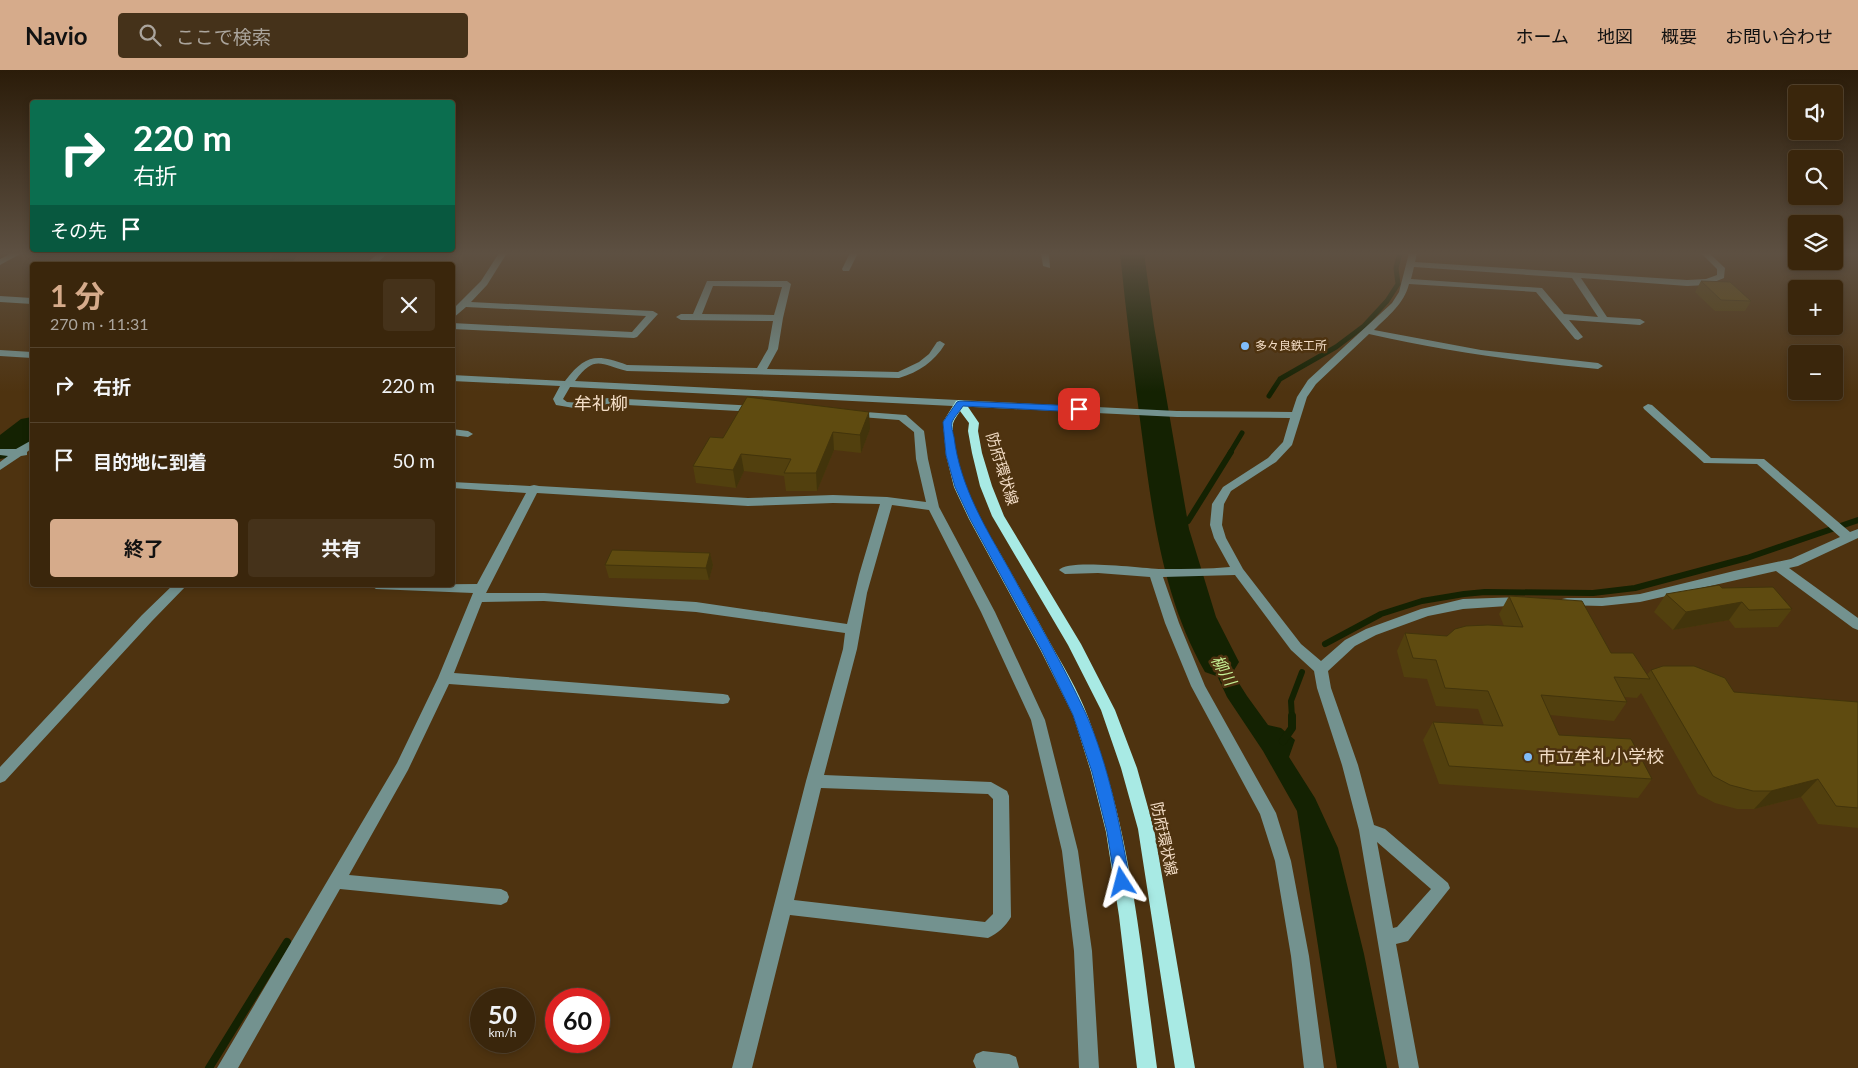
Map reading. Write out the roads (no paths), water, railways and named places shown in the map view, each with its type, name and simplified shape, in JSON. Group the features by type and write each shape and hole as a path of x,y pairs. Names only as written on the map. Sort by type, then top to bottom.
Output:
{"main road":[{"path":"960,404 948,422 951,455 960,487 975,519 1048,651 1076,707 1099,772 1114,832 1128,916 1147,1068"},
{"name":"防府環状線","path":"960,404 974,423 973,430 977,453 986,486 998,516 1074,644 1100,693 1129,768 1146,829 1185,1068"}],"street":[{"path":"9,300 30,301"},
{"path":"455,313 468,300"},
{"path":"697,317 704,300"},
{"path":"761,370 774,348 783,300"},
{"path":"1398,300 1395,305 1324,369 1306,390 1293,433 1281,451 1272,460 1227,489 1218,504 1216,525 1220,538 1238,571 1296,647 1321,669 1324,688 1350,765 1366,830 1410,1068"},
{"path":"1547,300 1578,337"},
{"path":"1591,300 1604,320"},
{"path":"455,326 634,335 653,314 464,304"},
{"path":"1561,316 1640,322"},
{"path":"681,317 778,318"},
{"path":"1366,332 1418,344 1555,363 1598,366"},
{"path":"770,410 608,401 580,406 566,406 560,403 558,399 577,369 590,362 608,361 627,368 899,375 924,364 934,355 940,344"},
{"path":"0,354 30,355"},
{"path":"455,378 1177,414 1298,415"},
{"path":"1554,602 1602,602 1640,598 1734,575 1794,563 1853,535 1760,461 1708,460 1648,407"},
{"path":"836,413 902,417 919,431 922,459 933,507 988,612 1038,720 1070,851 1083,951 1089,1068"},
{"path":"455,432 468,434"},
{"path":"0,467 30,444"},
{"path":"0,452 30,453"},
{"path":"455,485 534,488 748,502 833,499 887,501 933,507"},
{"path":"227,1068 403,766 445,678 479,594 534,488"},
{"path":"742,1068 785,908 814,781 850,649 852,630 887,501"},
{"path":"1778,566 1858,625"},
{"path":"1065,570 1081,567 1159,573 1204,574 1238,571"},
{"path":"1159,573 1172,623 1198,686 1268,813 1284,870 1300,956 1314,1068"},
{"path":"0,777 147,618 180,587"},
{"path":"399,587 696,608 852,630"},
{"path":"1321,669 1350,644 1370,632 1426,612 1464,604 1500,601 1536,602"},
{"path":"445,678 723,699"},
{"path":"785,908 988,930 1002,917 1001,796 992,788 814,781"},
{"path":"1366,830 1379,834 1442,888 1402,935 1386,937"},
{"path":"336,881 501,898"},
{"path":"983,1061 1009,1064 1009,1068"}],"water":[{"path":"1197,617 1247,696 1268,725 1281,728 1295,740 1289,757 1315,798 1338,848 1364,954 1387,1068 1337,1068 1297,811 1263,751 1227,697 1201,641"}],"waterway":[{"name":"柳川","path":"1138,300 1172,529 1197,617 1219,662"},
{"path":"1269,396 1280,379 1336,347 1364,326 1388,300"},
{"path":"0,450 30,428"},
{"path":"1230,453 1242,433"},
{"path":"1172,529 1188,521 1231,452"},
{"path":"1325,644 1381,614 1422,601 1485,592 1593,593 1635,588 1747,558 1858,520"},
{"path":"1292,718 1291,701 1302,672"},
{"path":"1283,741 1292,728 1292,718"},
{"path":"209,1068 287,942"}],"place":[{"name":"多々良鉄工所","path":"1245,346"},
{"name":"市立牟礼小学校","path":"1528,757"}],"district":[{"name":"牟礼柳","path":"601,404"}]}
